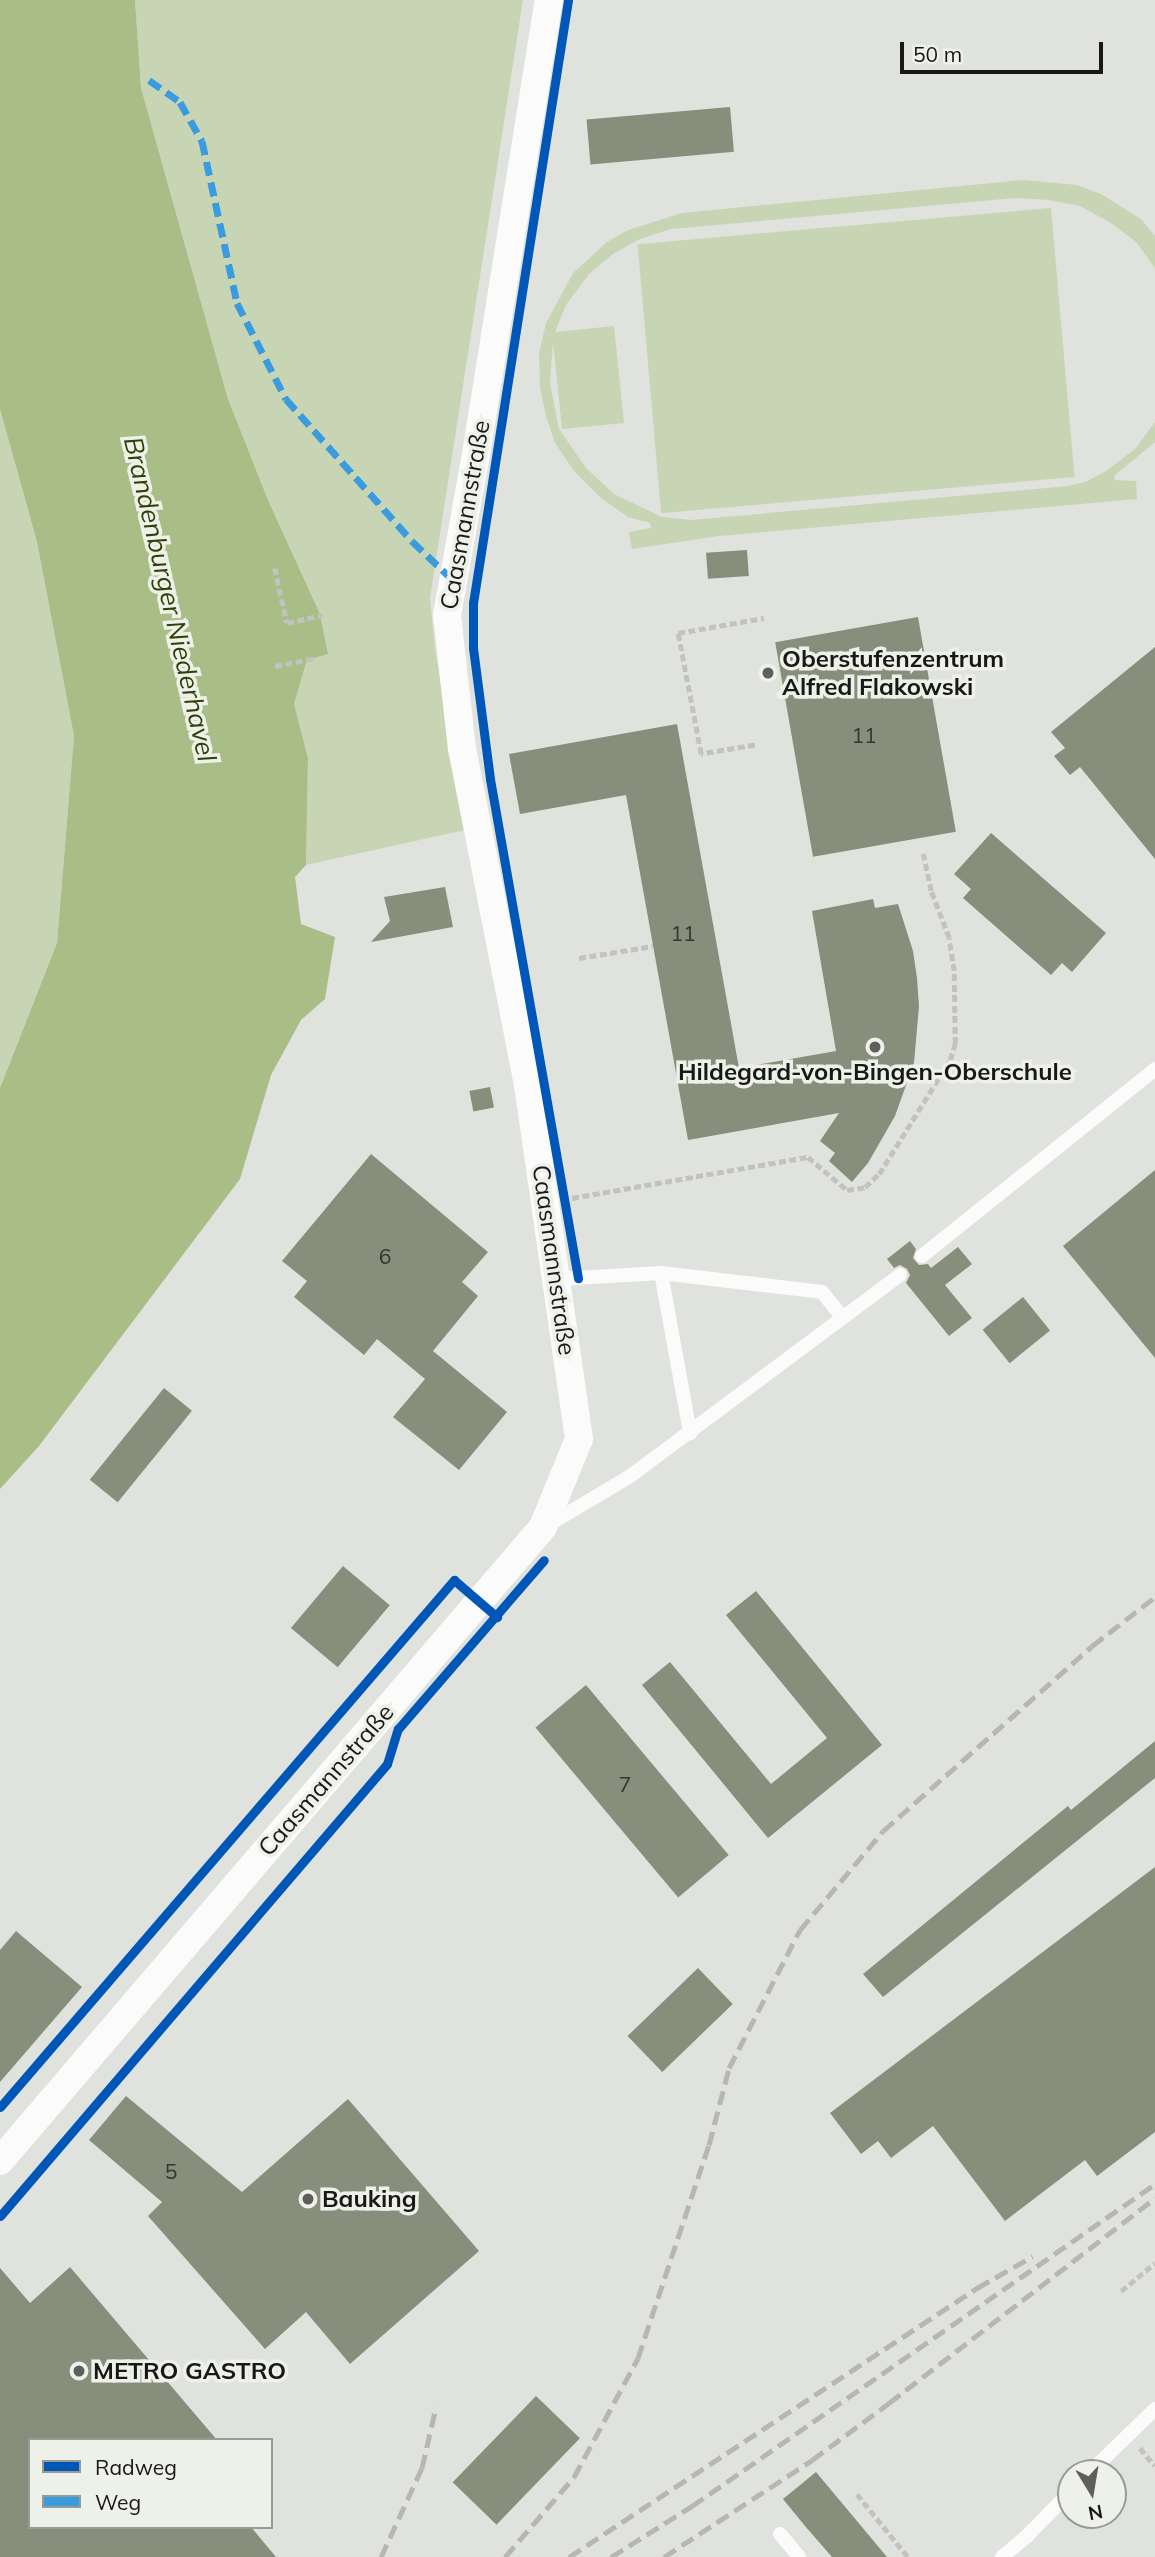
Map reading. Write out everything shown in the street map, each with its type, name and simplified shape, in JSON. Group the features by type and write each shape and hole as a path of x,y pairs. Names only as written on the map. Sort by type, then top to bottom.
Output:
{"street":[{"name":"Caasmannstraße","path":"0,2161 543,1527 579,1439 558,1279 508,971 462,749 447,615 480,434 549,0"}],"lane":[{"path":"922,1256 1155,1069"},
{"path":"661,1273 690,1433"},
{"path":"558,1279 661,1273 822,1293 843,1318"},
{"path":"543,1527 629,1477 900,1275"},
{"path":"1103,2459 1155,2409"},
{"path":"1002,2557 1057,2505"},
{"path":"780,2534 799,2557"}],"path":[{"path":"275,568 287,623 323,615"},
{"path":"755,745 701,754 678,633 764,618"},
{"path":"275,666 316,659"},
{"path":"564,1200 808,1157 847,1190 865,1187 906,1133 950,1060 955,1044 954,971 949,938 931,891 923,854"},
{"path":"579,958 653,946"},
{"path":"1121,2291 1155,2263"},
{"path":"857,2494 908,2557"}],"shaded area":[{"path":"135,0 523,0 430,598 435,648 465,830 306,865 308,758 294,704 307,660 328,654 320,614 268,500 228,399 141,88"},
{"path":"1024,180 1077,185 1101,194 1141,219 1155,236 1155,268 1136,242 1111,223 1080,206 1048,200 1016,198 671,229 640,239 613,254 589,274 566,305 555,332 614,326 624,423 562,429 553,342 550,383 559,429 586,468 614,494 662,517 691,520 1068,486 1085,482 1106,471 1135,449 1155,422 1155,442 1114,476 1115,480 1136,481 1137,499 719,536 632,549 629,532 651,528 650,523 628,517 601,498 574,471 555,443 546,416 540,387 539,353 546,323 573,273 607,242 628,230 682,213"},
{"path":"1051,208 1075,477 661,513 638,244"},
{"path":"0,409 37,542 74,736 57,943 0,1088"}],"water":[{"name":"Brandenburger Niederhavel","path":"0,0 135,0 141,88 228,399 268,500 320,614 328,654 307,660 294,704 308,758 306,865 295,877 301,924 335,937 325,999 301,1020 271,1075 240,1179 39,1446 0,1489 0,1088 57,943 74,736 37,542 0,409"}],"building":[{"path":"730,107 734,152 590,164 587,120"},
{"path":"747,550 749,576 708,579 706,553"},
{"path":"918,617 956,832 813,857 775,642"},
{"path":"1155,647 1155,859 1080,767 1070,775 1054,756 1065,748 1051,732"},
{"path":"677,724 739,1068 836,1051 812,911 873,899 875,908 898,904 913,951 917,978 919,1006 914,1063 895,1116 868,1163 852,1182 829,1161 835,1153 820,1141 839,1113 688,1140 626,795 520,814 509,754"},
{"path":"991,833 1106,933 1072,972 1062,963 1051,975 963,898 971,889 954,874"},
{"path":"445,887 453,927 371,942 390,921 384,897"},
{"path":"490,1087 494,1108 473,1112 469,1091"},
{"path":"371,1154 488,1252 462,1282 478,1296 433,1351 507,1412 459,1470 393,1417 425,1379 377,1339 364,1355 294,1297 307,1281 282,1261"},
{"path":"1155,1170 1155,1358 1063,1246"},
{"path":"910,1241 916,1249 913,1258 919,1265 928,1264 931,1268 958,1247 972,1264 945,1285 972,1318 949,1336 906,1283 910,1275 907,1269 900,1265 894,1268 887,1259"},
{"path":"1023,1297 1050,1330 1010,1363 983,1330"},
{"path":"164,1388 192,1411 118,1502 90,1480"},
{"path":"343,1566 390,1605 338,1667 291,1628"},
{"path":"756,1591 882,1745 768,1838 642,1685 670,1662 771,1784 827,1738 726,1615"},
{"path":"586,1685 729,1855 678,1897 535,1727"},
{"path":"1155,1741 1155,1778 883,1997 863,1974 1068,1806 1071,1810"},
{"path":"1155,1867 1155,2132 1097,2176 1085,2160 1005,2221 933,2126 891,2158 878,2141 861,2154 830,2113"},
{"path":"16,1931 82,1987 0,2082 0,1950"},
{"path":"698,1968 733,2004 662,2072 628,2036"},
{"path":"126,2096 242,2192 348,2099 479,2251 350,2364 306,2312 265,2349 148,2216 162,2202 89,2140"},
{"name":"METRO GASTRO","path":"70,2267 215,2438 28,2438 28,2529 253,2529 276,2557 0,2557 0,2268 30,2303"},
{"path":"536,2396 580,2438 497,2525 453,2482"},
{"path":"816,2472 887,2557 832,2557 805,2526 783,2499"}],"railway":[{"path":"505,2557 574,2477 638,2358 709,2145 729,2068 800,1930 883,1831 1092,1646 1155,1597"},
{"path":"611,2557 692,2506 1155,2184"},
{"path":"664,2557 812,2460 1155,2198"},
{"path":"569,2557 977,2288 1033,2256"},
{"path":"381,2557 422,2468 436,2407"}],"marked path":[{"path":"149,80 180,102 202,141 237,303 286,399 412,541 451,578"}],"cycle path":[{"path":"568,0 473,603 473,648 490,779 578,1278"},
{"path":"0,2216 387,1764 398,1729 544,1560"},
{"path":"0,2107 454,1580 497,1617"}],"place":[{"name":"Oberstufenzentrum Alfred Flakowski","path":"768,673"},
{"name":"Hildegard-von-Bingen-Oberschule","path":"875,1047"},
{"name":"Bauking","path":"308,2199"},
{"name":"METRO GASTRO","path":"79,2371"}]}
